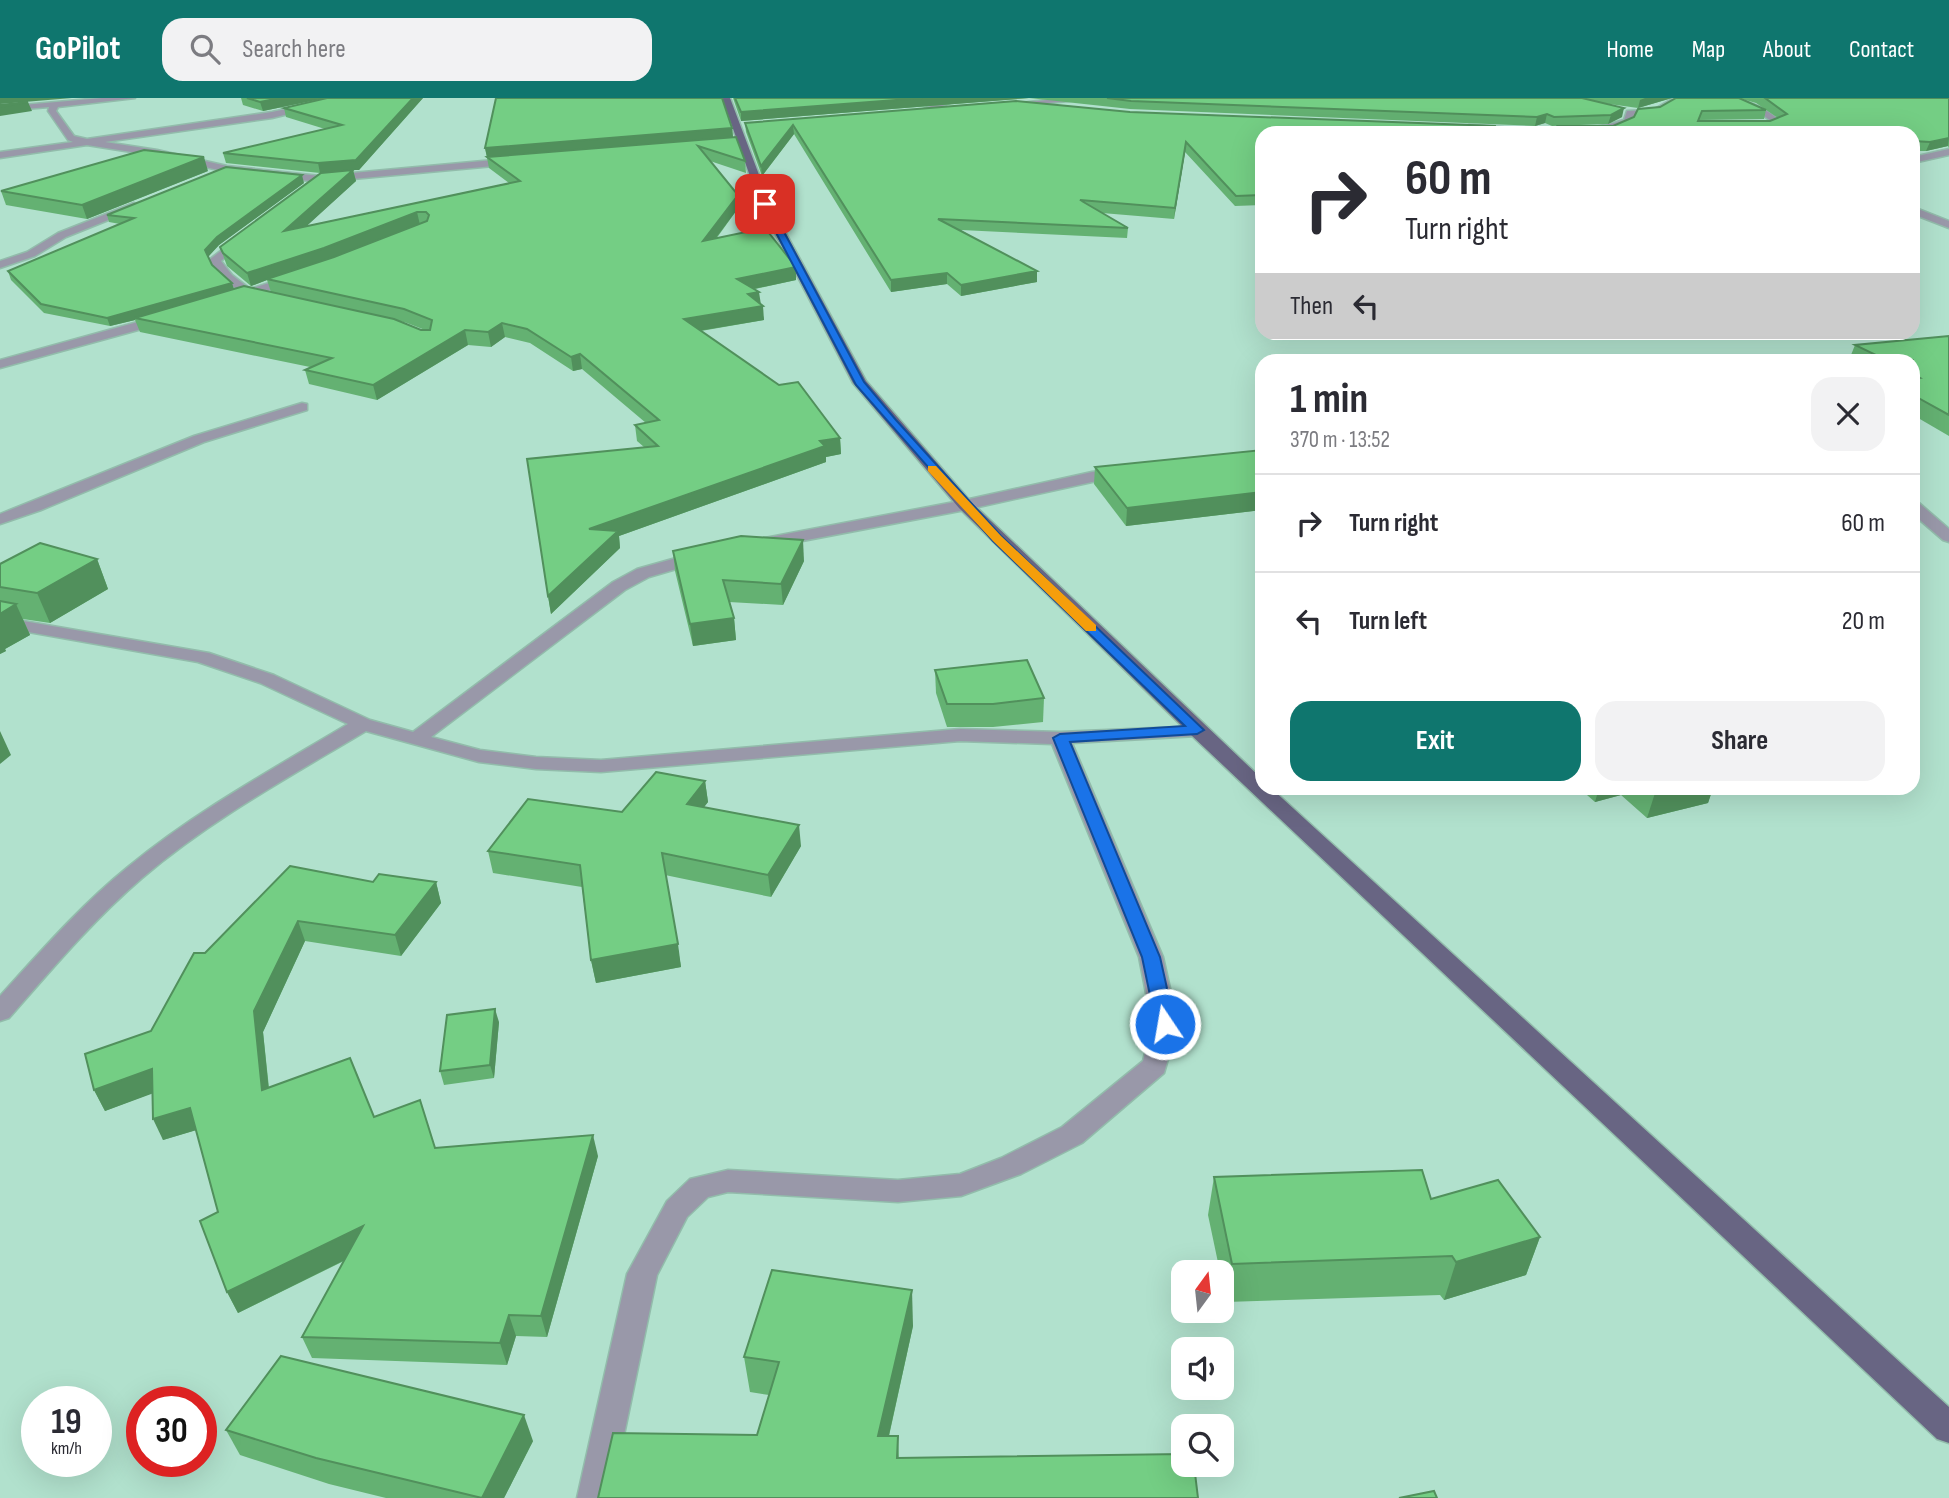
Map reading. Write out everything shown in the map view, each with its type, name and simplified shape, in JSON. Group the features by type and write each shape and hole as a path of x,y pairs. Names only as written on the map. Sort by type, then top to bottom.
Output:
{"main road":[{"path":"726,98 765,204 860,383 965,505 1255,784"},
{"path":"1267,795 1949,1428"}],"street":[{"path":"0,109 131,98"},
{"path":"0,155 80,141 226,122 350,98"},
{"path":"923,111 957,98"},
{"path":"1002,105 1094,98"},
{"path":"1620,111 1655,112 1665,104 1682,98"},
{"path":"1727,98 1763,111 1778,123 1742,126"},
{"path":"1015,104 1079,110"},
{"path":"54,106 52,111 71,138 158,153 227,169 320,179 531,159"},
{"path":"909,112 962,108"},
{"path":"1619,126 1628,122 1630,113"},
{"path":"1920,158 1949,152"},
{"path":"201,179 227,169"},
{"path":"309,187 320,179"},
{"path":"0,265 32,254 62,235 150,199"},
{"path":"1920,213 1949,225"},
{"path":"257,226 215,260 221,270 248,294 274,300"},
{"path":"222,302 309,273"},
{"path":"0,364 183,313"},
{"path":"0,519 39,506 140,462 224,430 302,407"},
{"path":"747,547 965,505 1092,477 1144,471"},
{"path":"1920,512 1949,537"},
{"path":"417,738 620,586 643,573 692,557 719,552"},
{"path":"0,621 202,657 267,679 363,724 479,755 536,763 601,766 960,735 1060,738 1197,730"},
{"path":"0,1012 79,923 134,873 197,824 363,724"},
{"path":"594,1498 642,1274 677,1209 700,1187 728,1181 898,1191 961,1185 1011,1166 1072,1135 1154,1066 1165,1024 1151,957 1060,738"}],"building":[{"path":"247,98 280,98 260,102"},
{"path":"327,98 413,98 356,160 318,163 223,153 342,125 284,108"},
{"path":"496,98 722,98 732,128 485,148"},
{"path":"735,98 922,98 741,112"},
{"path":"1107,98 1582,98 1624,108 1611,115 1554,117 1547,114 1537,117"},
{"path":"1676,98 1739,98 1766,110 1702,111 1698,121 1770,121 1787,114 1765,98 1949,98 1949,138 1920,141 1920,126 1613,126 1634,117 1638,109 1660,107"},
{"path":"1016,101 1130,112 1495,126 1255,126 1255,195 1236,196 1186,142 1175,208 1080,200 1128,228 938,219 1037,271 961,285 947,273 891,280 793,125 761,166 745,123"},
{"path":"736,137 745,161 698,146 738,195 703,241 765,228 796,267 737,279 759,292 748,294 763,306 684,319 779,385 798,382 840,438 820,441 825,446 589,529 618,531 548,596 527,459 658,446 635,425 659,420 580,354 571,357 527,329 502,323 488,332 465,330 373,385 305,370 332,358 135,318 244,286 394,319 421,330 430,330 432,320 404,309 267,279 334,257 427,221 429,215 426,212 417,212 324,248 247,273 223,253 220,247 321,173 353,170 284,231 520,181 487,157"},
{"path":"144,150 204,157 82,205 1,191"},
{"path":"226,167 302,175 217,237 205,250 212,265 232,283 107,318 41,304 8,271 134,218 107,215"},
{"path":"1949,336 1949,415 1920,399 1920,354 1874,354 1855,345"},
{"path":"1255,451 1255,493 1127,508 1095,467"},
{"path":"741,536 803,540 781,584 723,580 734,618 690,624 673,551"},
{"path":"40,543 97,559 37,593 0,587 0,564"},
{"path":"0,601 16,604 0,614"},
{"path":"1027,660 1044,698 993,704 947,704 935,670"},
{"path":"656,772 705,781 687,804 799,825 768,875 662,853 678,944 591,960 580,865 488,851 528,799 622,812"},
{"path":"290,866 373,882 379,874 436,882 395,935 298,921 254,1011 262,1090 350,1058 374,1117 420,1100 435,1148 593,1135 541,1316 509,1315 500,1343 302,1337 363,1226 227,1292 200,1221 218,1212 190,1108 153,1119 152,1069 94,1090 85,1054 151,1031 194,953 205,953"},
{"path":"495,1009 490,1065 440,1071 447,1015"},
{"path":"1422,1170 1431,1199 1498,1180 1540,1237 1456,1262 1452,1256 1234,1264 1214,1177"},
{"path":"772,1270 912,1290 878,1436 898,1436 897,1458 1171,1454 1171,1477 1195,1477 1198,1498 598,1498 613,1433 757,1435 779,1362 744,1357"},
{"path":"281,1356 524,1415 482,1498 316,1458 226,1430"},
{"path":"1434,1491 1437,1498 1399,1498"}],"slow traffic":[{"path":"932,468 997,538 1091,628"}],"route":[{"path":"765,204 860,383 892,423 997,538 1197,730 1060,738 1151,957 1165,1024"}]}
